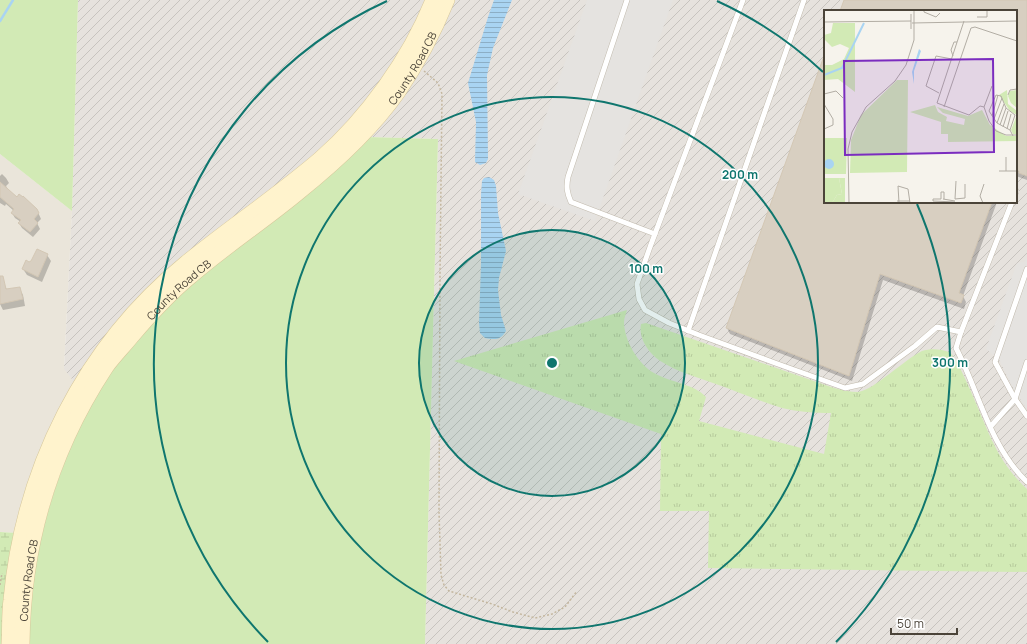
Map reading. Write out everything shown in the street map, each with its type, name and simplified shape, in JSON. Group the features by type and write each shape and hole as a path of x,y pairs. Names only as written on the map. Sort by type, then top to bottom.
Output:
{"main road":[{"name":"County Road CB","path":"9,644 10,601 14,571 33,489 62,417 79,386 114,335 161,285 185,264 292,182 339,141 385,86 414,39 434,0"},
{"name":"County Road CB","path":"22,644 23,604 26,574 31,548 47,489 59,454 72,426 108,365 146,320 190,276 299,192 352,145 397,93 432,34 447,0"}],"lane":[{"path":"627,0 568,177 566,184 567,194 571,202 655,234"},
{"path":"743,0 637,284 639,299 645,310 688,331 845,388 863,384 915,346 937,327 960,332"},
{"path":"688,331 804,0"},
{"path":"1012,203 960,332 956,348 964,363 979,402 1006,458 1027,482"},
{"path":"1027,269 995,362 1015,399 1027,416"},
{"path":"990,426 1015,399 1027,362"}],"path":[{"path":"414,64 429,74 438,83 442,94 439,512 440,575 444,585 449,591 535,618 552,614 565,607 577,591"}],"shaded area":[{"path":"78,0 429,0 387,74 344,128 75,383 64,369 72,211"},
{"path":"454,0 1027,0 1027,644 425,644 438,139 367,137"},
{"path":"587,0 673,0 595,221 518,194"},
{"path":"0,154 72,211 64,368 75,383 18,533 0,532"},
{"path":"1027,258 1027,410 1012,386 1000,361 986,349 1017,263 1024,262"}],"green space":[{"path":"0,0 78,0 72,211 0,154"},
{"path":"367,137 438,139 425,644 29,644 30,599 36,561 54,493 66,458 81,425 97,393 116,364 136,338 162,310 190,284"},
{"path":"627,310 624,322 626,336 637,358 654,373 695,389 706,397 699,421 824,454 831,413 806,412 782,408 674,369 658,359 649,351 641,335 641,324 646,323 834,388 852,392 865,390 872,386 907,360 922,351 936,349 949,352 954,357 966,380 989,434 1000,455 1012,473 1027,489 1027,572 708,568 709,511 660,511 661,434 454,361"},
{"path":"0,532 18,533 5,644 0,644"}],"water":[{"path":"494,0 512,0 493,48 487,75 488,159 486,163 480,165 475,162 476,122 468,83"},
{"path":"489,177 494,180 496,186 498,213 506,251 499,278 498,290 501,315 506,331 500,338 495,339 485,338 480,333 479,323 481,194 482,181 484,178"}],"building":[{"path":"844,0 1027,0 1027,176 1019,173 1019,171 1017,170 1017,10 840,10"},
{"path":"824,56 824,203 992,203 959,293 964,295 961,303 880,274 849,376 726,328"},
{"path":"0,182 17,197 19,194 23,196 37,209 39,213 34,219 38,223 30,232 18,223 21,220 11,213 14,209 0,197"},
{"path":"37,249 48,254 38,277 22,269 26,260 29,262 31,261"},
{"path":"0,276 3,276 6,289 20,287 23,299 0,304"}],"waterway":[{"path":"0,21 13,0"}]}
